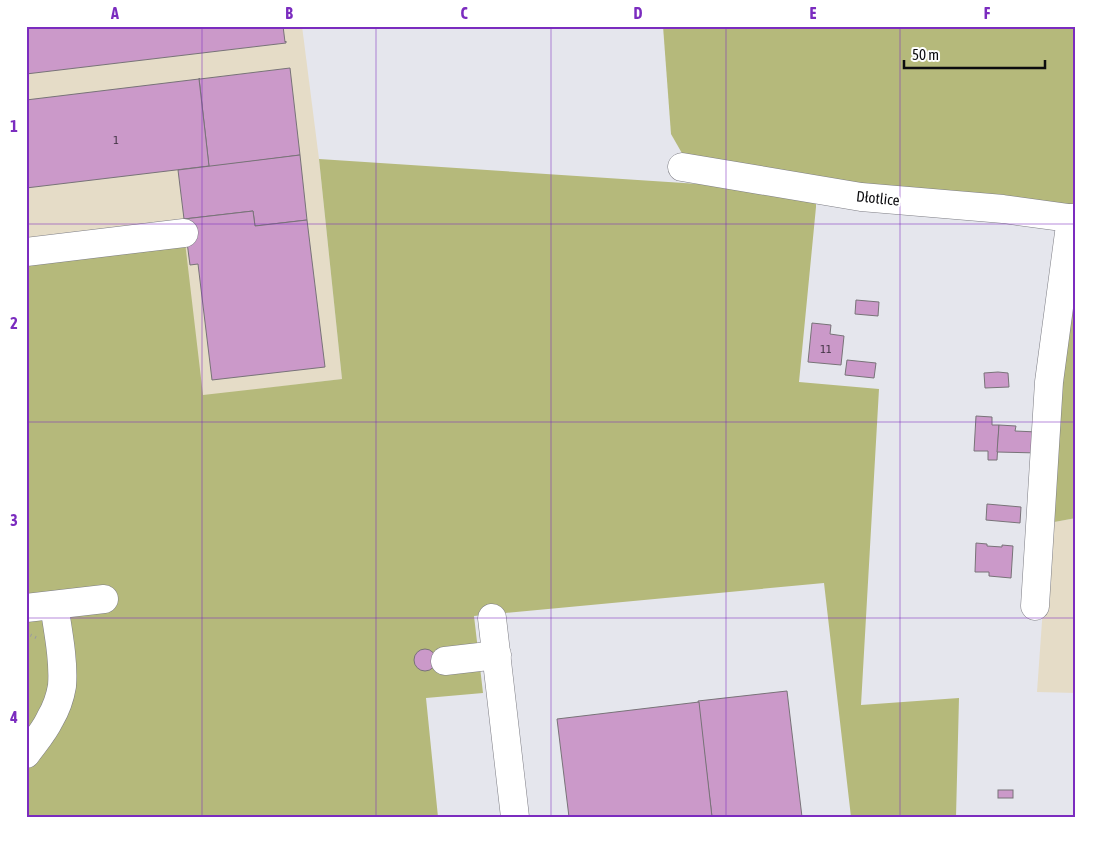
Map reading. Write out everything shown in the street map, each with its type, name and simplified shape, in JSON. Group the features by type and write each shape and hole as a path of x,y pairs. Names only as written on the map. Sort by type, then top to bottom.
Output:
{"street":[{"name":"Dłotlice","path":"682,167 861,196 1002,209 1073,219"},
{"path":"1035,606 1049,382 1073,219"},
{"path":"26,252 184,233"},
{"path":"26,608 104,599"},
{"path":"26,754 50,721 62,688 60,650 54,606"},
{"path":"492,618 516,817"},
{"path":"445,661 496,655"}],"shaded area":[{"path":"26,26 302,26 319,159 342,379 204,396 26,258"},
{"path":"1076,518 1076,693 1037,692 1049,523"}],"green space":[{"path":"663,26 1076,26 1076,208 957,197 707,164 683,155 671,134"},
{"path":"319,159 714,185 816,199 799,382 879,389 861,705 959,698 956,817 851,817 824,583 474,616 483,693 426,698 438,817 26,817 26,260 185,242 203,395 342,379"},
{"path":"1076,252 1076,518 1049,523"}],"building":[{"path":"26,26 283,26 286,43 26,74"},
{"path":"290,68 300,155 209,167 199,78"},
{"path":"199,79 209,166 26,188 26,100"},
{"path":"300,155 307,220 255,226 253,211 184,219 178,170"},
{"path":"253,211 255,226 307,220 325,367 212,380 198,264 190,265 184,219"},
{"path":"856,300 879,302 878,316 855,314"},
{"path":"812,323 831,325 830,334 844,336 841,365 808,362"},
{"path":"847,360 876,363 874,378 845,375"},
{"path":"984,373 1008,373 1009,387 985,388"},
{"path":"976,416 992,417 992,425 999,425 997,460 988,460 988,451 974,451"},
{"path":"999,425 1016,426 1015,431 1037,432 1038,453 997,452"},
{"path":"987,504 1021,507 1020,523 986,520"},
{"path":"976,543 987,544 987,546 1013,546 1011,578 989,576 989,572 975,572"},
{"path":"425,649 433,652 436,660 433,668 425,671 417,668 414,660 417,652"},
{"path":"787,691 802,817 712,817 698,701"},
{"path":"699,702 712,817 569,817 557,719"},
{"path":"998,790 1013,790 1013,798 998,798"}]}
